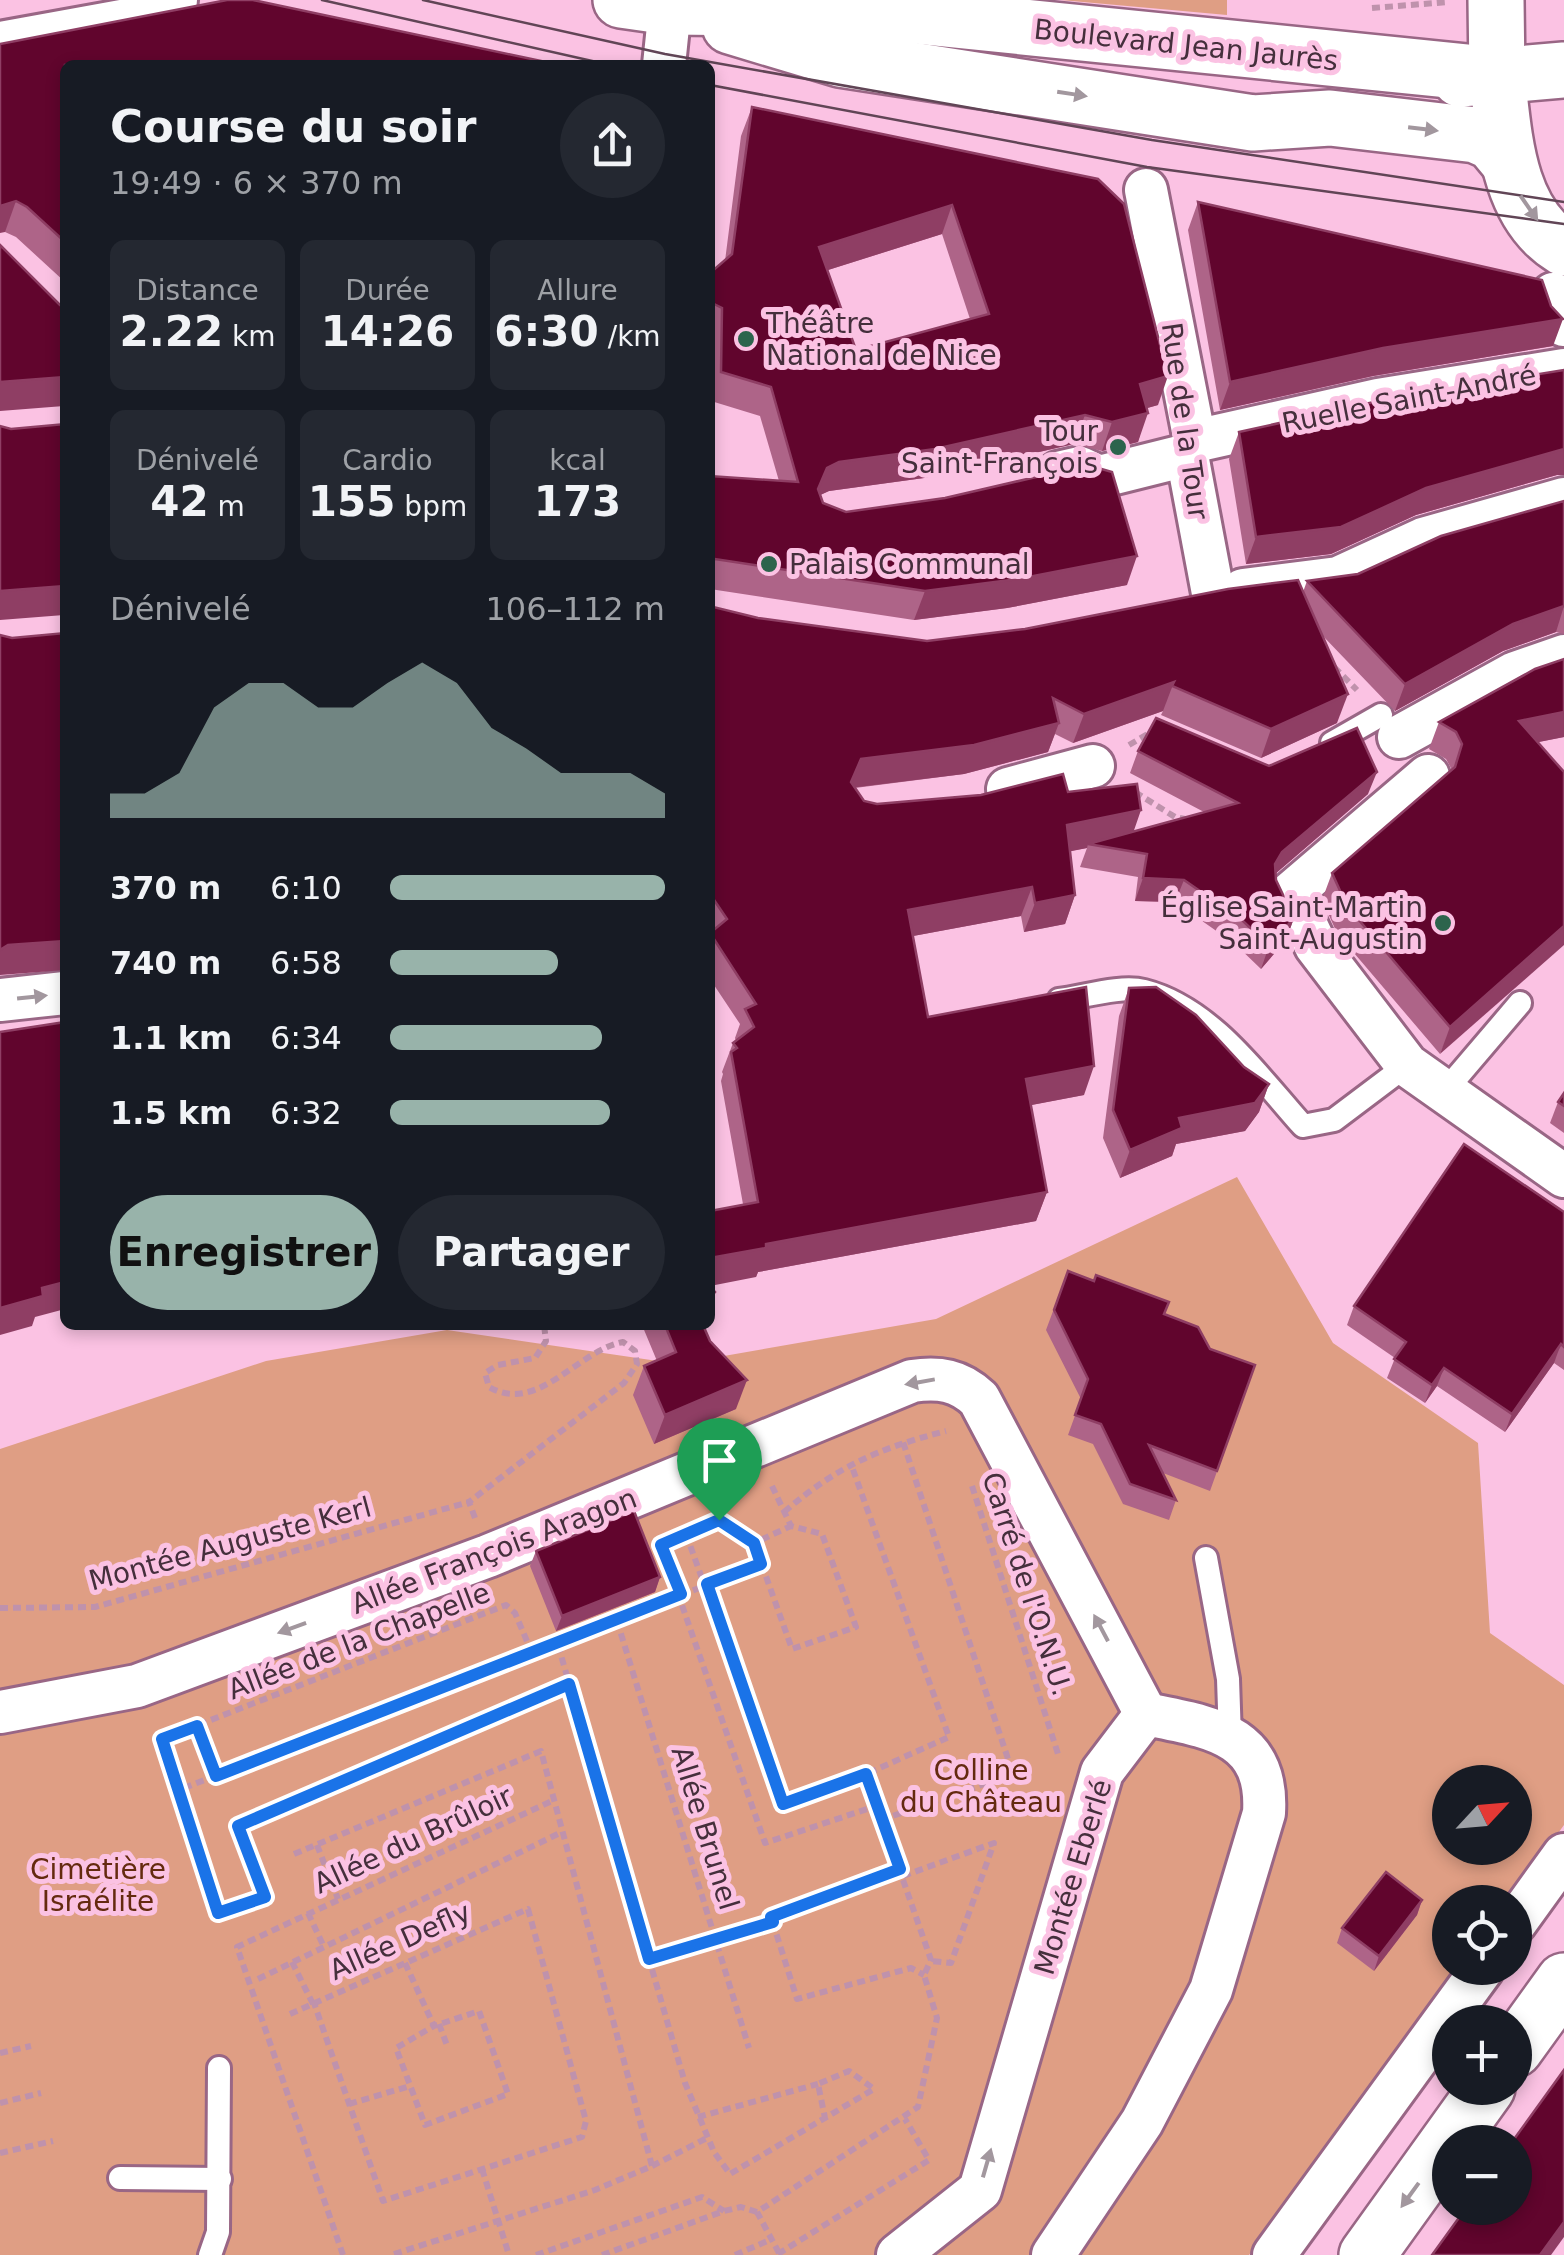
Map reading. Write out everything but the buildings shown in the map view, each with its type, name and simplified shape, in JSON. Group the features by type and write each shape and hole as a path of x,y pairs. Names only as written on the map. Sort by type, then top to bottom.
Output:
{"main road":[{"path":"1496,0 1497,75 1507,160 1560,289"},
{"name":"Boulevard Jean Jaurès","path":"645,4 846,9 1497,75"},
{"name":"Boulevard Jean Jaurès","path":"645,4 840,60 1253,123 1330,118 1476,135 1492,142 1507,160"},
{"path":"861,35 1213,77 1369,91 1564,70"},
{"path":"1213,77 1330,118"},
{"path":"1532,2025 1564,1981"},
{"path":"1366,2255 1475,2105"}],"street":[{"path":"0,44 138,18 176,0"},
{"path":"645,4 662,60"},
{"name":"Rue de la Tour","path":"1146,190 1191,448 1195,597 1338,578 1423,539 1564,500"},
{"name":"Ruelle Saint-André","path":"1023,481 1080,468 1099,477 1191,448 1378,400 1564,370"},
{"path":"1390,726 1564,656"},
{"path":"968,800 1094,766"},
{"path":"1428,776 1290,893 1316,946 1408,1064 1564,1176"},
{"path":"0,1000 60,994"},
{"name":"Allée François Aragon","path":"0,1712 137,1686 488,1556 912,1381 933,1378 963,1384 979,1399 1146,1714"},
{"path":"1053,2255 1142,2122 1211,1990 1264,1813 1266,1787 1244,1747 1216,1728 1146,1714"},
{"name":"Montée Eberlé","path":"898,2255 980,2190 1102,1772 1146,1714"},
{"path":"1532,1899 1564,1855"},
{"path":"1274,2255 1472,1985"}],"lane":[{"path":"1308,753 1390,726"},
{"path":"1032,1004 1141,989 1187,1009 1226,1042 1303,1126 1334,1120 1408,1064"},
{"path":"1445,1091 1520,1003"},
{"path":"1206,1558 1228,1679 1230,1738"},
{"path":"210,2255 218,2232 219,2068"},
{"path":"120,2178 220,2179"}],"path":[{"path":"1358,7 1460,1"},
{"path":"1326,658 1338,671"},
{"path":"1156,728 1094,766 1174,816 1201,823"},
{"path":"1163,830 1174,816"},
{"path":"492,1488 624,1383 636,1364 635,1351 623,1342 607,1345 542,1388 508,1394 488,1387 485,1372 498,1365 535,1358 546,1341 545,1330"},
{"path":"784,1512 828,1474 902,1442 953,1428"},
{"path":"880,1820 1013,1774 902,1442"},
{"path":"686,1534 783,1804 866,1774 949,1737 851,1464"},
{"name":"Carré de l'O.N.U.","path":"971,1483 1058,1754"},
{"name":"Montée Auguste Kerl","path":"0,1608 94,1608 469,1502"},
{"path":"754,1543 791,1526 822,1534 856,1627 792,1649 754,1543 719,1520 661,1545 765,1844 876,1806"},
{"path":"184,1788 761,1564"},
{"name":"Allée de la Chapelle","path":"532,1653 515,1613 506,1606 162,1739 218,1913 265,1897 238,1826 569,1684"},
{"name":"Allée Brunel","path":"618,1621 750,2048"},
{"path":"558,1645 684,2083 692,2104 707,2138 730,2174 874,2089 849,2070 818,2084 698,2117"},
{"path":"197,1726 216,1776"},
{"path":"294,1854 541,1751 652,2166"},
{"path":"757,2212 905,2120 918,2107 937,2018 924,1975 931,1960 866,1774"},
{"name":"Allée du Brûloir","path":"343,2255 237,1946 554,1800"},
{"path":"258,1979 562,1832"},
{"path":"924,1975 911,1968 797,1999 771,1917 994,1843 951,1963 931,1960"},
{"path":"317,1845 338,1900"},
{"name":"Allée Defly","path":"290,2014 528,1909 586,2121 582,2136 482,2169"},
{"path":"308,1913 324,1947"},
{"path":"649,1959 773,1922"},
{"path":"292,1962 314,2003 382,2202 482,2169 509,2255"},
{"path":"406,1963 448,2048"},
{"path":"478,2011 508,2094 425,2125 410,2086 396,2048 437,2025 478,2011"},
{"path":"0,2053 31,2046"},
{"path":"818,2084 825,2118"},
{"path":"349,2104 410,2086"},
{"path":"0,2102 41,2093"},
{"path":"602,2255 741,2206 757,2212 778,2254 929,2160 905,2120"},
{"path":"391,2255 595,2190 707,2138"},
{"path":"0,2152 53,2141"},
{"path":"536,2255 702,2197 724,2211"},
{"path":"735,2255 772,2239"}],"green space":[{"path":"1061,0 1227,0 1227,15"},
{"name":"Colline du Château","path":"1237,1177 1333,1343 1478,1443 1490,1633 1564,1685 1564,1825 1520,1885 1432,1885 1432,1985 1448,1985 1249,2255 0,2255 0,1449 266,1361 447,1330 678,1364 936,1319"}],"tram line":[{"path":"322,0 588,60"},
{"path":"423,0 699,60"},
{"path":"715,63 1152,140 1564,202"},
{"path":"715,86 1147,167 1564,224"}],"place":[{"name":"Théâtre National de Nice","path":"746,339"},
{"name":"Tour Saint-François","path":"1118,447"},
{"name":"Palais Communal","path":"769,564"},
{"name":"Église Saint-Martin Saint-Augustin","path":"1443,923"}],"route":[{"path":"719,1520 754,1543 761,1564 707,1584 783,1804 866,1774 900,1869 771,1917 773,1922 649,1959 569,1684 238,1826 265,1897 218,1913 162,1739 197,1726 216,1776 558,1645 681,1594 661,1545 719,1520"}],"park label":[{"name":"Cimetière Israélite","path":"98,1885"}]}
